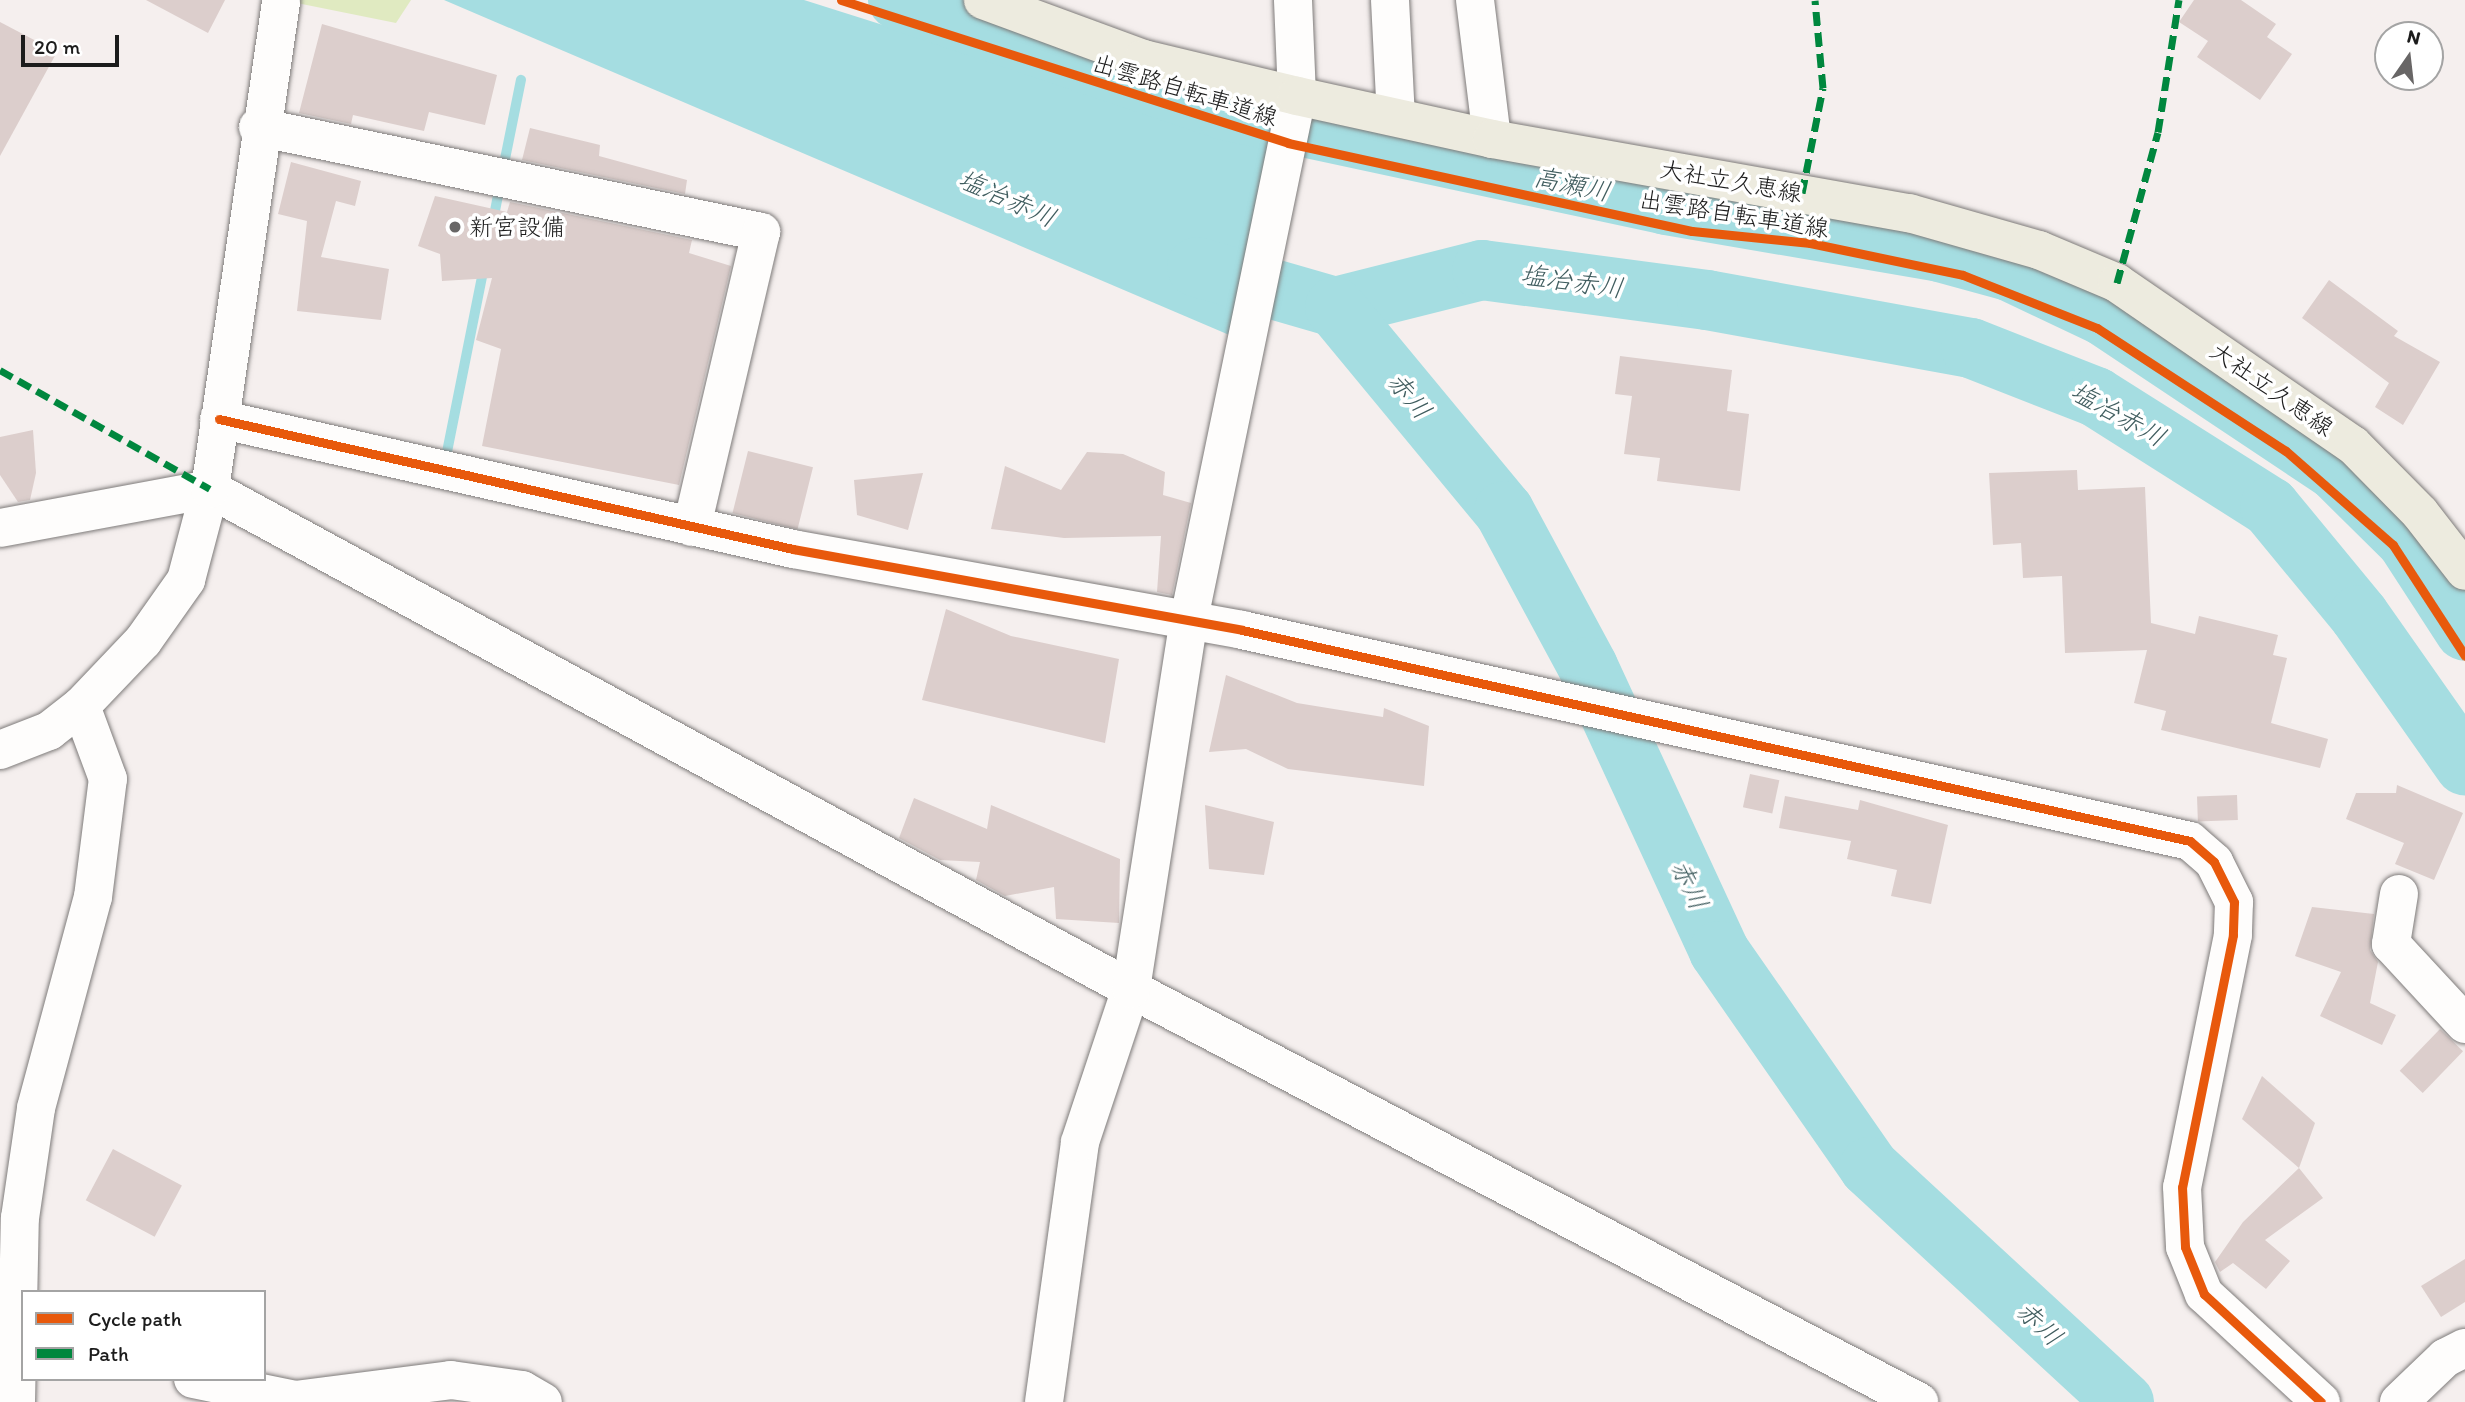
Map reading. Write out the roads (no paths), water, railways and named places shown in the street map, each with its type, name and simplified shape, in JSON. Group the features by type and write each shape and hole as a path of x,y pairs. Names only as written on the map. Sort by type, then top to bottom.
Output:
{"main road":[{"name":"大社立久恵線","path":"984,0 1143,59 1297,96 1492,139 1909,213 2039,250 2118,284 2353,446 2420,513 2465,571"}],"street":[{"path":"0,750 49,731 81,706 143,641 186,580 210,489 258,127 281,0"},
{"path":"1044,1402 1080,1142 1131,989 1189,619 1297,96 1293,0"},
{"path":"1390,0 1396,117"},
{"path":"1475,0 1492,139"},
{"path":"258,127 761,232 692,527"},
{"path":"219,419 692,527 1189,619 2190,841 2214,862 2234,902 2233,935 2182,1187 2185,1247 2204,1294 2321,1402"},
{"path":"0,527 210,489 1131,989 1919,1402"},
{"path":"16,1402 20,1347 20,1218 36,1108 88,921 108,779 81,706"},
{"path":"2399,894 2391,944 2465,1024"},
{"path":"2399,1402 2445,1358 2465,1348"},
{"path":"203,1381 295,1400 451,1380 522,1390 543,1402"}],"water":[{"path":"444,0 804,0 1275,149 1234,337"}],"waterway":[{"name":"高瀬川","path":"898,0 1224,110 1666,205 1940,252 2009,271 2104,316 2336,471 2406,540 2465,631"},
{"path":"503,169 521,80"},
{"path":"493,221 500,184"},
{"path":"446,457 484,266"},
{"name":"塩冶赤川","path":"1197,267 1335,307 1482,270 1707,300 1971,348 2096,397 2270,507 2359,615 2465,766"},
{"name":"赤川","path":"1335,307 1504,511 1588,667 1719,951 1869,1167 2124,1402"}],"place":[{"name":"新宮設備","path":"455,227"}]}
